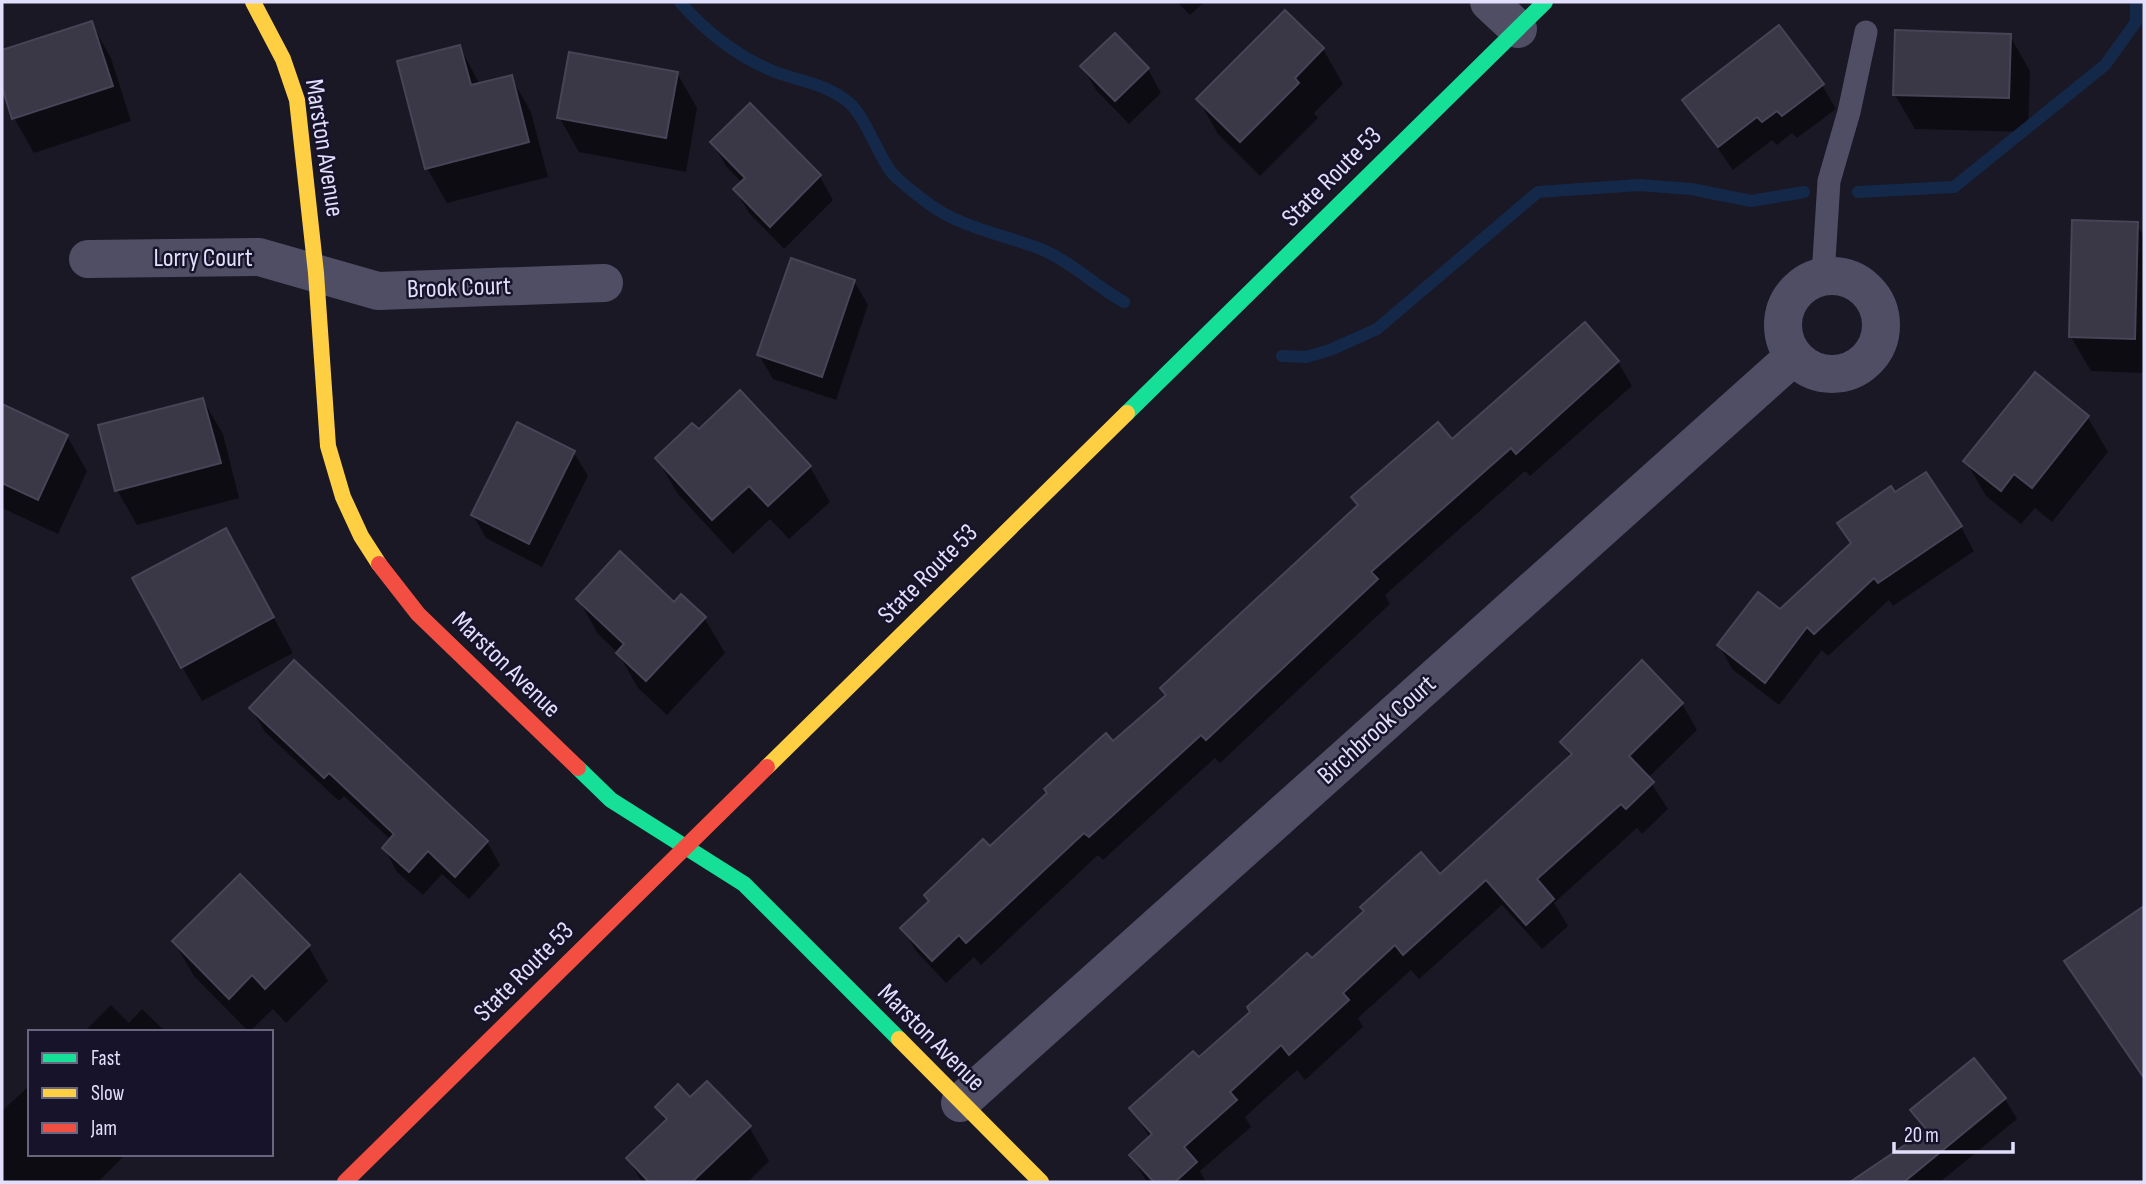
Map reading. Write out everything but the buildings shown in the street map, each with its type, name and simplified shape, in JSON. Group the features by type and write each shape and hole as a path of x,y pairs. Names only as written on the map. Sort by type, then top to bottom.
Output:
{"main road":[{"name":"Marston Avenue","path":"253,2 283,59 297,100 316,273 328,446 343,497 361,536 388,579 418,614 611,800 744,884 1041,1182"},
{"name":"State Route 53","path":"345,1182 1545,2"}],"street":[{"path":"1489,2 1518,29"},
{"name":"Lorry Court","path":"88,259 259,257 316,273"},
{"name":"Brook Court","path":"316,273 378,291 604,283"},
{"path":"1840,276 1860,283 1875,300 1882,321 1880,339 1864,364 1843,374 1818,373 1806,368 1793,357 1783,339 1782,318 1792,294 1812,279 1840,276"},
{"name":"Birchbrook Court","path":"960,1103 1793,357"}],"lane":[{"path":"1823,276 1829,181 1849,112 1866,32"}],"waterway":[{"path":"680,2 713,34 750,60 778,73 822,87 847,101 860,115 892,173 929,204 969,225 1054,255 1124,302"},
{"path":"1858,192 1954,187 2105,65 2136,22 2136,2"},
{"path":"1282,356 1306,357 1330,350 1377,329 1538,192 1639,185 1691,189 1751,201 1804,192"}],"traffic: fast":[{"path":"1127,413 1545,2"},
{"path":"578,768 611,800 744,884 899,1039"}],"traffic: slow":[{"path":"253,2 283,59 297,100 316,273 328,446 343,497 361,536 379,564"},
{"path":"767,767 1127,413"},
{"path":"899,1039 1041,1182"}],"traffic: jam":[{"path":"379,564 418,614 578,768"},
{"path":"345,1182 767,767"}]}
